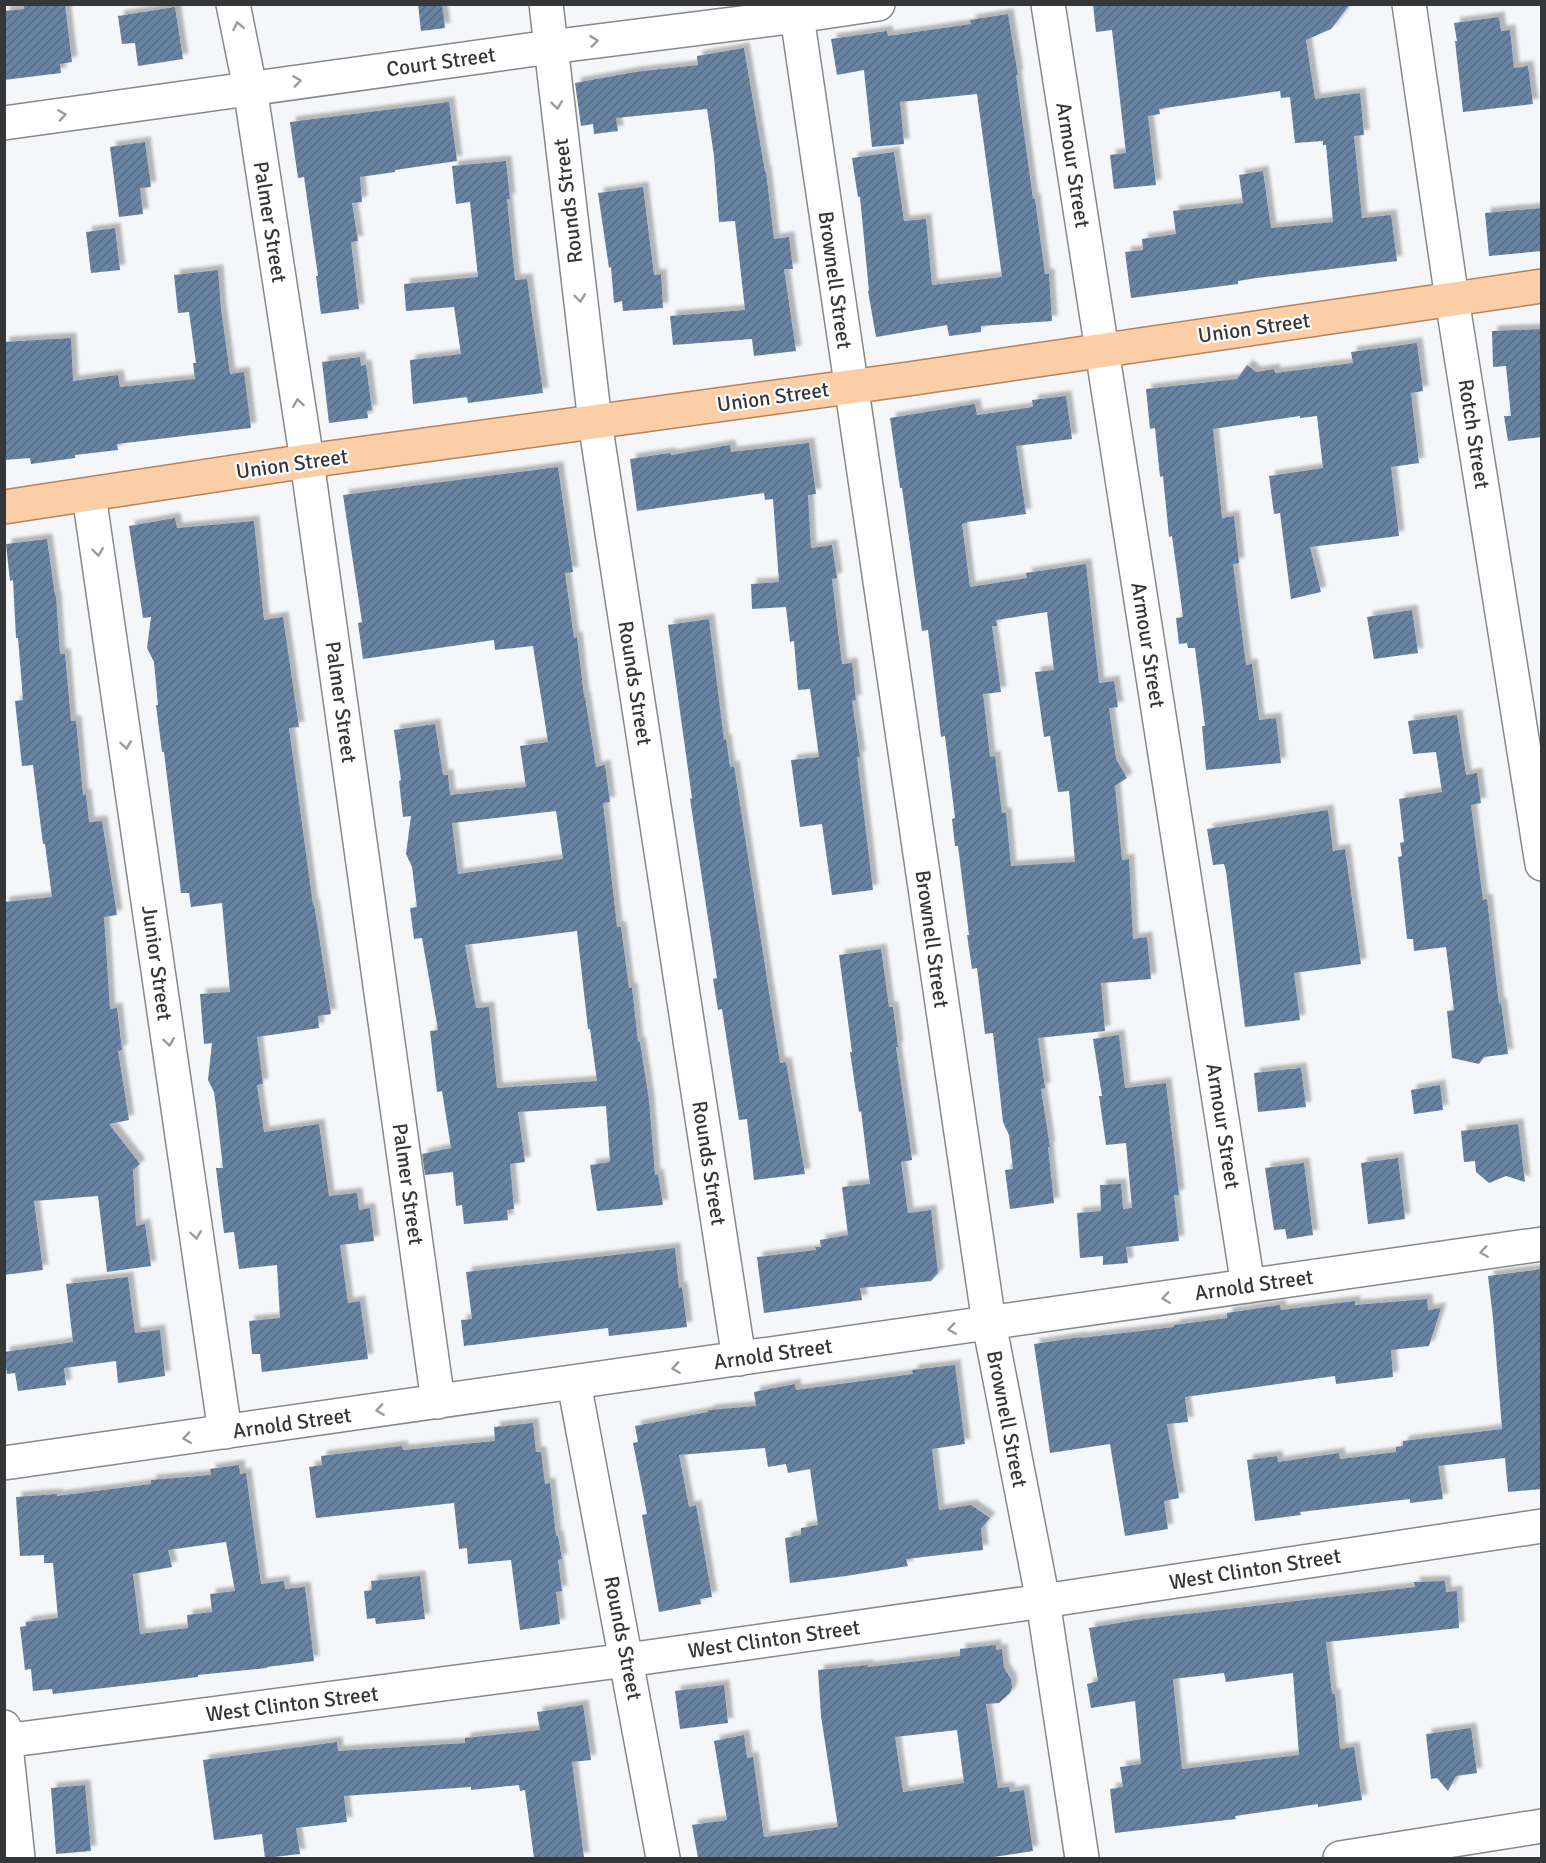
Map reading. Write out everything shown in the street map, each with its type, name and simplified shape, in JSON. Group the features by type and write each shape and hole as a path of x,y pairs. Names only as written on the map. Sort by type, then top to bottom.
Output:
{"main road":[{"name":"Union Street","path":"4,507 307,461 1102,351 1542,286"}],"street":[{"name":"Palmer Street","path":"233,4 250,88 307,461 438,1402"},
{"name":"Rounds Street","path":"546,4 595,422 739,1359"},
{"name":"Court Street","path":"4,123 550,46 878,4"},
{"name":"Armour Street","path":"1048,4 1248,1286"},
{"name":"Rotch Street","path":"1409,4 1452,299 1542,864"},
{"name":"Brownell Street","path":"797,16 989,1323 1043,1601 1082,1858"},
{"name":"Junior Street","path":"89,495 225,1432"},
{"name":"Arnold Street","path":"4,1463 1542,1244"},
{"name":"Rounds Street","path":"574,1383 663,1858"},
{"name":"West Clinton Street","path":"5,1736 627,1660 1043,1601 1542,1526"},
{"path":"5,1736 18,1858"},
{"path":"1340,1858 1542,1826"}],"building":[{"path":"24,4 65,4 72,62 60,64 61,73 4,80 4,11 24,9"},
{"path":"418,4 442,4 445,28 421,31"},
{"path":"1093,4 1350,4 1331,29 1306,40 1315,99 1360,93 1364,135 1354,136 1362,218 1391,215 1397,261 1257,278 1238,281 1238,284 1131,298 1125,252 1143,250 1142,239 1176,234 1173,211 1243,203 1239,175 1263,171 1271,228 1333,222 1326,145 1323,145 1323,141 1295,143 1290,97 1281,98 1280,91 1159,109 1160,114 1148,116 1156,185 1114,189 1110,155 1126,153 1112,30 1096,32"},
{"path":"175,7 183,59 138,66 135,43 122,44 118,16"},
{"path":"1008,14 1033,199 1035,199 1045,274 1049,274 1052,321 981,326 981,332 949,336 947,325 876,337 868,291 860,197 858,197 852,158 894,152 904,221 926,219 932,285 1002,277 977,94 900,102 904,144 872,147 864,70 837,75 831,39 887,31 888,36 971,24 970,20"},
{"path":"1499,17 1501,31 1510,30 1514,68 1528,66 1533,104 1463,112 1454,23"},
{"path":"744,48 766,172 774,239 789,237 793,269 784,269 796,351 754,356 752,339 673,345 670,316 745,310 735,221 719,222 714,156 707,109 616,118 618,131 594,134 593,124 581,126 575,83 635,72 698,65 697,56"},
{"path":"449,102 457,161 360,177 362,202 352,203 358,241 351,242 359,309 321,314 304,177 298,178 290,122"},
{"path":"145,142 151,187 140,188 143,214 119,217 110,147"},
{"path":"506,161 510,199 507,199 515,280 527,279 543,393 468,403 467,397 413,404 410,360 461,354 454,307 406,311 404,284 478,277 470,202 456,204 452,166"},
{"path":"643,187 654,275 661,274 663,308 623,311 622,301 614,303 611,267 609,268 598,193"},
{"path":"1542,208 1542,251 1489,256 1485,213"},
{"path":"115,228 120,270 91,273 86,232"},
{"path":"218,270 230,374 244,372 251,428 117,444 118,450 75,455 75,458 31,464 30,458 4,460 4,342 71,338 73,381 118,375 120,387 195,379 193,363 196,363 189,312 178,313 174,275"},
{"path":"1542,329 1542,437 1508,441 1504,416 1511,416 1506,366 1493,367 1492,331"},
{"path":"1417,343 1423,391 1411,393 1419,463 1391,467 1399,536 1310,547 1321,592 1291,599 1280,513 1274,514 1269,476 1323,468 1317,416 1300,418 1300,416 1213,429 1222,518 1234,516 1239,563 1233,564 1246,665 1252,664 1259,720 1276,718 1281,763 1206,770 1202,726 1205,726 1195,648 1188,648 1187,643 1179,644 1176,618 1183,617 1172,536 1169,537 1163,476 1160,477 1155,428 1150,429 1146,389 1237,379 1247,365 1256,372 1274,369 1275,373 1353,363 1351,352"},
{"path":"360,357 361,366 366,365 372,410 367,411 368,418 329,423 322,362"},
{"path":"1066,396 1072,439 1016,446 1026,514 962,524 970,587 1027,578 1026,573 1086,564 1099,683 1114,681 1118,707 1109,708 1116,759 1127,778 1115,786 1122,860 1129,859 1133,939 1147,937 1151,979 1101,983 1105,1031 1038,1038 1045,1088 1041,1089 1050,1147 1048,1147 1054,1203 1010,1209 1005,1170 1013,1169 1009,1135 1003,1122 993,1033 985,1034 977,968 972,969 958,846 955,846 952,819 955,818 945,736 941,737 928,630 922,631 890,418 975,404 977,415 1033,407 1032,400","holes":["1047,612 1054,670 1035,672 1044,737 1050,736 1058,792 1069,791 1075,862 1011,866 1006,813 1002,813 995,756 990,757 983,694 1001,692 992,626 997,626 996,620"]},
{"path":"809,443 816,494 808,495 811,548 832,545 837,578 832,579 842,664 852,663 856,700 852,701 860,757 857,757 873,890 832,895 822,824 800,827 791,760 819,757 810,689 798,690 794,641 790,642 786,607 752,609 751,584 779,582 773,499 765,500 764,493 637,511 630,459 730,445 731,452"},
{"path":"558,467 573,572 565,573 574,638 577,637 596,767 605,765 610,802 603,803 617,927 621,927 629,988 632,988 638,1042 640,1042 649,1100 655,1175 658,1174 663,1205 597,1211 590,1165 610,1162 606,1106 518,1112 525,1162 510,1164 514,1209 507,1210 508,1220 464,1224 462,1205 456,1206 453,1172 425,1175 422,1154 451,1148 442,1091 437,1092 430,1031 438,1030 422,938 414,939 410,908 417,907 412,867 406,854 411,816 403,817 399,781 401,780 394,730 435,724 443,775 448,775 450,795 526,787 520,746 548,742 533,646 495,650 494,640 363,659 358,623 362,622 343,495","holes":["556,811 563,859 458,874 452,823","577,931 588,1029 590,1029 597,1081 497,1088 489,1007 476,1008 465,945"]},
{"path":"175,518 177,528 254,521 264,620 283,617 299,727 289,728 313,905 331,1014 318,1016 319,1028 257,1037 263,1084 257,1085 264,1132 319,1124 329,1196 357,1193 359,1210 370,1208 374,1241 340,1245 348,1303 360,1301 368,1359 262,1372 260,1354 252,1354 249,1321 280,1318 277,1265 239,1269 234,1232 224,1233 216,1168 223,1168 214,1092 208,1080 212,1043 204,1044 200,994 230,992 222,903 191,907 189,893 181,893 156,705 158,705 154,662 147,648 151,617 143,618 129,526"},
{"path":"47,539 56,596 60,654 65,654 71,721 76,721 83,795 86,794 89,822 102,821 117,915 104,917 110,1009 117,1008 122,1050 118,1051 129,1120 109,1124 140,1164 133,1170 136,1226 145,1224 151,1266 107,1272 98,1196 34,1201 43,1270 4,1275 4,902 52,897 33,765 22,766 15,701 23,700 18,638 16,638 13,580 10,581 6,544"},
{"path":"1412,610 1418,653 1374,659 1367,617"},
{"path":"709,619 724,740 726,739 730,767 734,766 780,1063 786,1062 805,1174 754,1180 747,1119 739,1120 722,1009 718,1010 713,979 717,978 690,799 692,798 668,625"},
{"path":"1457,715 1466,775 1477,773 1481,803 1471,805 1483,900 1487,899 1499,1004 1501,1003 1508,1054 1484,1057 1479,1064 1452,1058 1447,1011 1454,1010 1446,947 1414,951 1413,939 1407,939 1398,857 1402,856 1400,843 1404,842 1399,799 1442,792 1436,752 1413,754 1408,721"},
{"path":"1328,810 1333,851 1345,849 1361,964 1294,973 1300,1020 1245,1027 1226,871 1224,864 1213,865 1207,829"},
{"path":"881,949 889,1007 893,1007 898,1047 896,1047 912,1160 901,1162 908,1213 931,1210 938,1273 931,1281 860,1288 862,1300 764,1313 757,1257 816,1250 815,1247 821,1247 820,1240 848,1235 842,1187 870,1184 861,1111 859,1112 850,1052 852,1052 839,955"},
{"path":"1119,1035 1125,1088 1166,1083 1179,1195 1174,1195 1179,1241 1126,1247 1128,1263 1103,1265 1103,1256 1080,1258 1077,1213 1101,1211 1100,1185 1121,1184 1123,1209 1132,1208 1126,1143 1106,1145 1099,1096 1102,1096 1093,1039"},
{"path":"1301,1068 1306,1107 1258,1112 1254,1073"},
{"path":"1440,1085 1443,1110 1414,1114 1411,1090"},
{"path":"1518,1124 1525,1182 1506,1176 1489,1183 1476,1172 1475,1161 1464,1162 1461,1131"},
{"path":"1398,1158 1405,1219 1368,1224 1361,1163"},
{"path":"1304,1163 1313,1235 1287,1239 1285,1229 1274,1230 1265,1168"},
{"path":"675,1248 679,1288 682,1287 687,1327 609,1336 608,1328 464,1346 461,1320 472,1319 466,1272"},
{"path":"1542,1269 1542,1489 1508,1492 1505,1458 1438,1466 1443,1499 1410,1503 1410,1499 1300,1512 1301,1515 1255,1521 1247,1460 1277,1456 1278,1462 1339,1453 1340,1459 1396,1452 1396,1447 1403,1446 1403,1441 1502,1429 1488,1276"},
{"path":"128,1277 135,1333 160,1330 165,1376 118,1383 116,1361 64,1368 66,1385 18,1391 15,1373 7,1374 4,1352 73,1342 66,1284"},
{"path":"1427,1299 1428,1310 1441,1308 1429,1346 1391,1350 1393,1377 1336,1384 1335,1376 1185,1397 1188,1422 1167,1424 1179,1498 1164,1501 1168,1529 1125,1536 1110,1444 1050,1453 1034,1344 1174,1327 1174,1325 1227,1318 1227,1313 1280,1305 1281,1310 1355,1301 1355,1305"},
{"path":"955,1365 965,1444 932,1449 939,1510 971,1505 990,1518 981,1529 983,1550 906,1559 908,1566 790,1583 785,1538 801,1535 801,1528 818,1525 810,1469 788,1473 786,1464 768,1467 765,1448 679,1455 689,1507 696,1505 712,1597 700,1599 701,1604 659,1612 642,1515 647,1514 633,1443 638,1442 635,1426 708,1412 708,1410 756,1406 754,1392 795,1384 796,1390 913,1374 912,1370"},
{"path":"533,1423 536,1452 541,1452 545,1484 550,1483 556,1536 558,1536 562,1559 558,1560 562,1591 556,1592 560,1624 520,1630 511,1560 468,1564 467,1548 459,1549 454,1503 316,1518 309,1467 322,1465 321,1456 402,1446 403,1450 495,1441 494,1427"},
{"path":"239,1465 240,1474 246,1473 261,1584 284,1581 285,1589 305,1587 314,1661 53,1694 52,1689 33,1691 31,1669 25,1670 20,1627 26,1626 26,1622 58,1618 53,1563 44,1563 44,1555 20,1556 16,1497 57,1494 57,1496 151,1484 151,1480 211,1475 210,1469","holes":["226,1542 235,1591 210,1594 212,1612 187,1615 188,1628 140,1634 133,1574 172,1567 168,1550"]},
{"path":"420,1576 425,1619 376,1624 375,1618 367,1619 364,1591 372,1590 371,1581"},
{"path":"1445,1581 1446,1592 1457,1591 1459,1628 1326,1642 1332,1694 1335,1694 1340,1749 1354,1747 1362,1800 1235,1816 1236,1819 1115,1833 1110,1789 1123,1787 1120,1767 1141,1764 1135,1701 1091,1708 1087,1684 1098,1681 1089,1628 1136,1620 1415,1587 1414,1582","holes":["1224,1673 1226,1682 1293,1673 1299,1755 1182,1769 1173,1679"]},
{"path":"996,1645 996,1650 1002,1649 1004,1668 1011,1679 1012,1687 1010,1693 999,1703 986,1704 998,1788 1009,1787 1010,1792 1024,1790 1033,1851 987,1858 698,1858 692,1825 727,1820 714,1741 744,1735 747,1758 753,1757 764,1837 838,1827 821,1716 818,1670 868,1665 868,1667 960,1656 960,1649","holes":["957,1730 964,1783 903,1792 895,1737"]},
{"path":"724,1685 728,1723 680,1729 675,1691"},
{"path":"583,1705 591,1760 572,1762 584,1858 534,1858 525,1790 520,1791 519,1785 471,1790 471,1787 344,1796 347,1822 296,1828 300,1854 265,1858 262,1834 214,1840 203,1760 337,1742 338,1751 465,1743 465,1738 540,1730 537,1712"},
{"path":"1471,1728 1477,1773 1456,1776 1448,1791 1437,1778 1431,1779 1426,1734"},
{"path":"85,1785 91,1851 56,1854 51,1788"}]}
